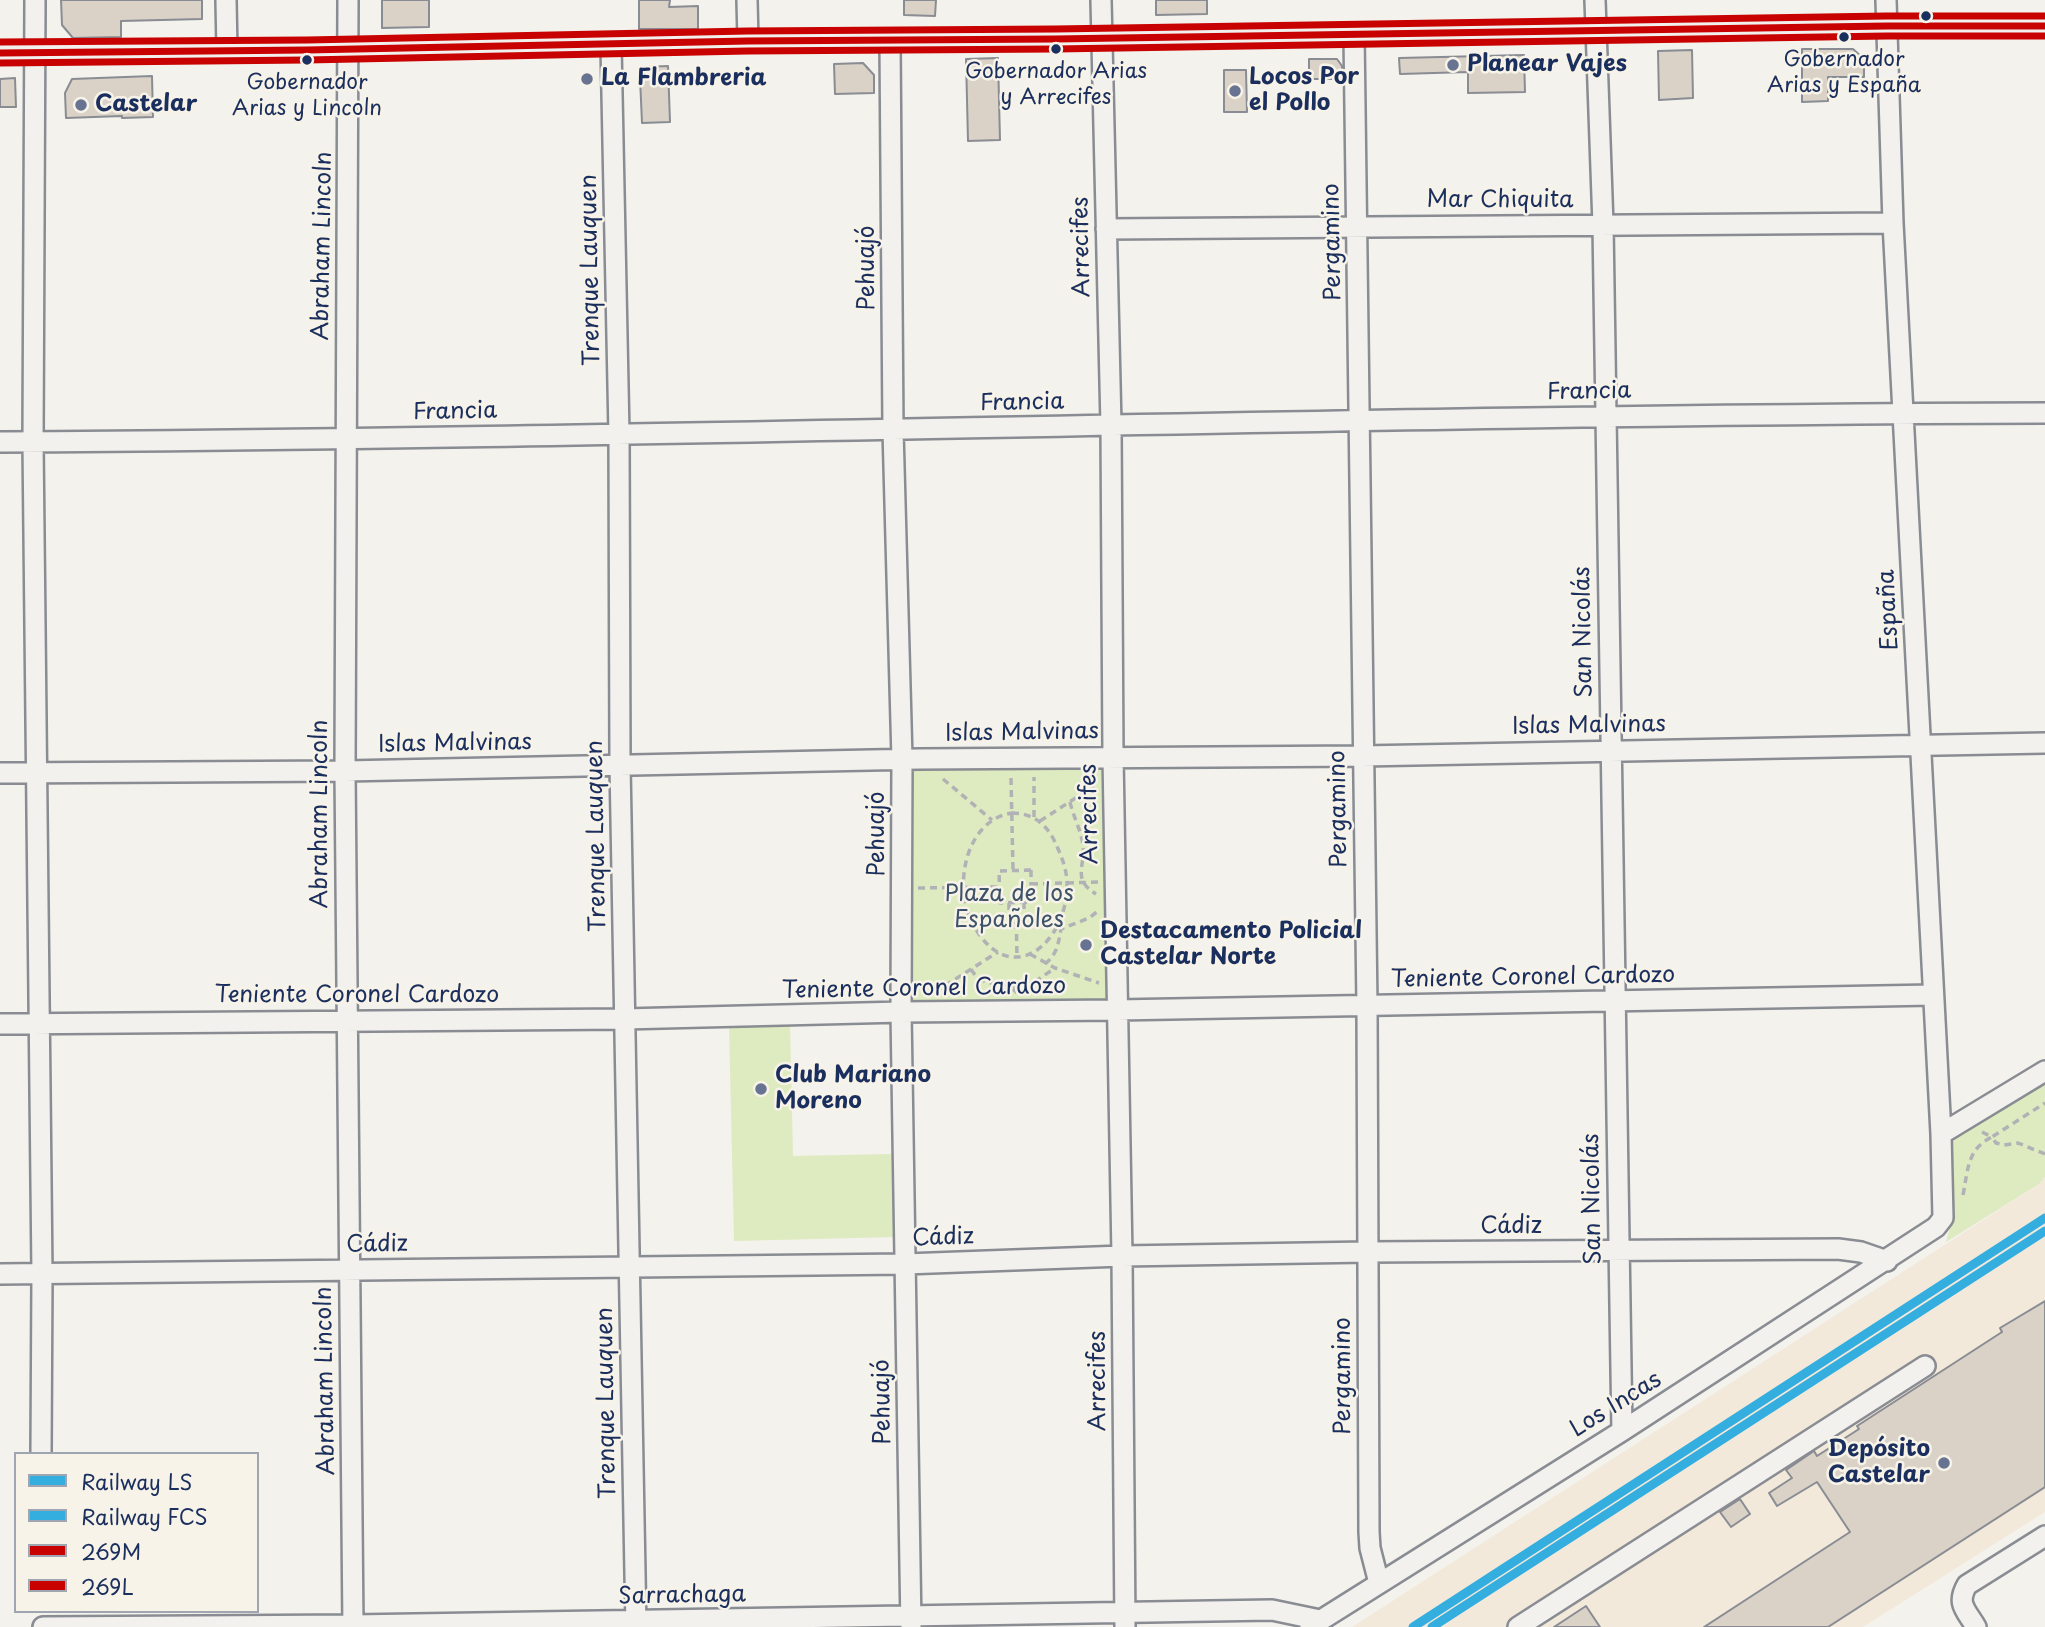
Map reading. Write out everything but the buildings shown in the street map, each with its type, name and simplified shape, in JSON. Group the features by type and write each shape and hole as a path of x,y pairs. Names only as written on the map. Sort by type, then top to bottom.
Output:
{"street":[{"path":"35,0 33,442 42,1274 41,1452"},
{"path":"226,0 227,51"},
{"name":"Abraham Lincoln","path":"348,0 345,771 353,1626"},
{"path":"747,0 748,41"},
{"name":"Arrecifes","path":"1101,0 1111,425 1125,1620"},
{"name":"San Nicolás","path":"1595,0 1603,225 1622,1431"},
{"name":"España","path":"1886,0 1893,223 1941,1135 1943,1218"},
{"path":"0,52 2045,26"},
{"name":"Pergamino","path":"1354,34 1367,1006 1369,1532 1379,1583"},
{"name":"Pehuajó","path":"890,41 893,430 911,759 902,888 901,1012 911,1621"},
{"name":"Trenque Lauquen","path":"611,45 619,434 624,1019 636,1624"},
{"name":"Mar Chiquita","path":"1107,229 1893,223"},
{"name":"Francia","path":"0,442 893,430 1606,416 2045,413"},
{"name":"Islas Malvinas","path":"0,773 345,771 1034,757 1113,765 1610,750 2045,743"},
{"name":"Teniente Coronel Cardozo","path":"0,1024 624,1019 1933,995"},
{"path":"1941,1135 2045,1071"},
{"name":"Los Incas","path":"1315,1623 1622,1431 1886,1261 1936,1227 1943,1218"},
{"name":"Cádiz","path":"0,1274 905,1264 1122,1256 1368,1252 1838,1249 1861,1252 1886,1261"},
{"path":"1518,1627 1925,1366"},
{"path":"1976,1627 1961,1603 1961,1595 1967,1585 2045,1536"},
{"name":"Sarrachaga","path":"42,1627 1125,1620 1272,1610 1315,1623"}],"path":[{"path":"1034,757 1034,817"},
{"path":"1010,758 1013,870"},
{"path":"911,759 992,820"},
{"path":"1040,821 1070,802 1113,765"},
{"path":"1070,802 1084,847 1081,869 1085,883 1100,900"},
{"path":"1012,813 1034,817 1052,836 1062,857 1067,883 1064,906 1055,931 1047,943 1031,954 1017,957 988,946 977,932 967,911 963,887 964,872 975,838 992,820 1012,813"},
{"path":"1031,870 1031,884 1031,902 1000,903 999,871 1031,870"},
{"path":"1031,884 1116,882"},
{"path":"902,888 1000,887"},
{"path":"1009,903 1009,911 1024,910 1024,902"},
{"path":"1045,964 1059,948 1061,929 1089,918 1100,907"},
{"path":"1016,910 1017,957"},
{"path":"901,1012 998,952"},
{"path":"1031,954 1055,968 1092,981 1116,984"},
{"path":"971,969 989,984 1010,986 1030,985 1055,968"},
{"path":"1010,986 1018,995 1017,1012"},
{"path":"1963,1195 1971,1157 1978,1144 2045,1103"},
{"path":"1961,1122 1992,1137 1996,1143 2018,1143 2045,1154"}],"shaded area":[{"path":"2045,1177 2045,1512 1863,1627 1352,1627 2039,1184"}],"green space":[{"name":"Plaza de los Españoles","path":"1101,768 1108,1002 913,1005 914,769"},
{"name":"Club Mariano Moreno","path":"790,1024 793,1156 893,1154 895,1237 734,1241 729,1025"},
{"path":"2045,1082 2045,1177 2039,1184 1946,1242 1953,1217 1952,1139"}],"rail line":[{"name":"LS","path":"1413,1627 2045,1218"},
{"name":"FCS","path":"1432,1627 2045,1231"}],"transit line":[{"path":"0,42 2045,16"},
{"name":"269M","path":"0,53 748,41 2045,26"},
{"name":"269L","path":"0,63 748,51 2045,36"}],"place":[{"name":"Gobernador Arias y España","path":"1844,37"},
{"name":"Gobernador Arias y Arrecifes","path":"1056,49"},
{"name":"Gobernador Arias y Lincoln","path":"307,60"},
{"name":"Planear Vajes","path":"1453,65"},
{"name":"La Flambreria","path":"587,79"},
{"name":"Locos Por el Pollo","path":"1235,91"},
{"name":"Castelar","path":"81,105"},
{"name":"Destacamento Policial Castelar Norte","path":"1086,945"},
{"name":"Club Mariano Moreno","path":"761,1089"},
{"name":"Depósito Castelar","path":"1944,1463"}]}
